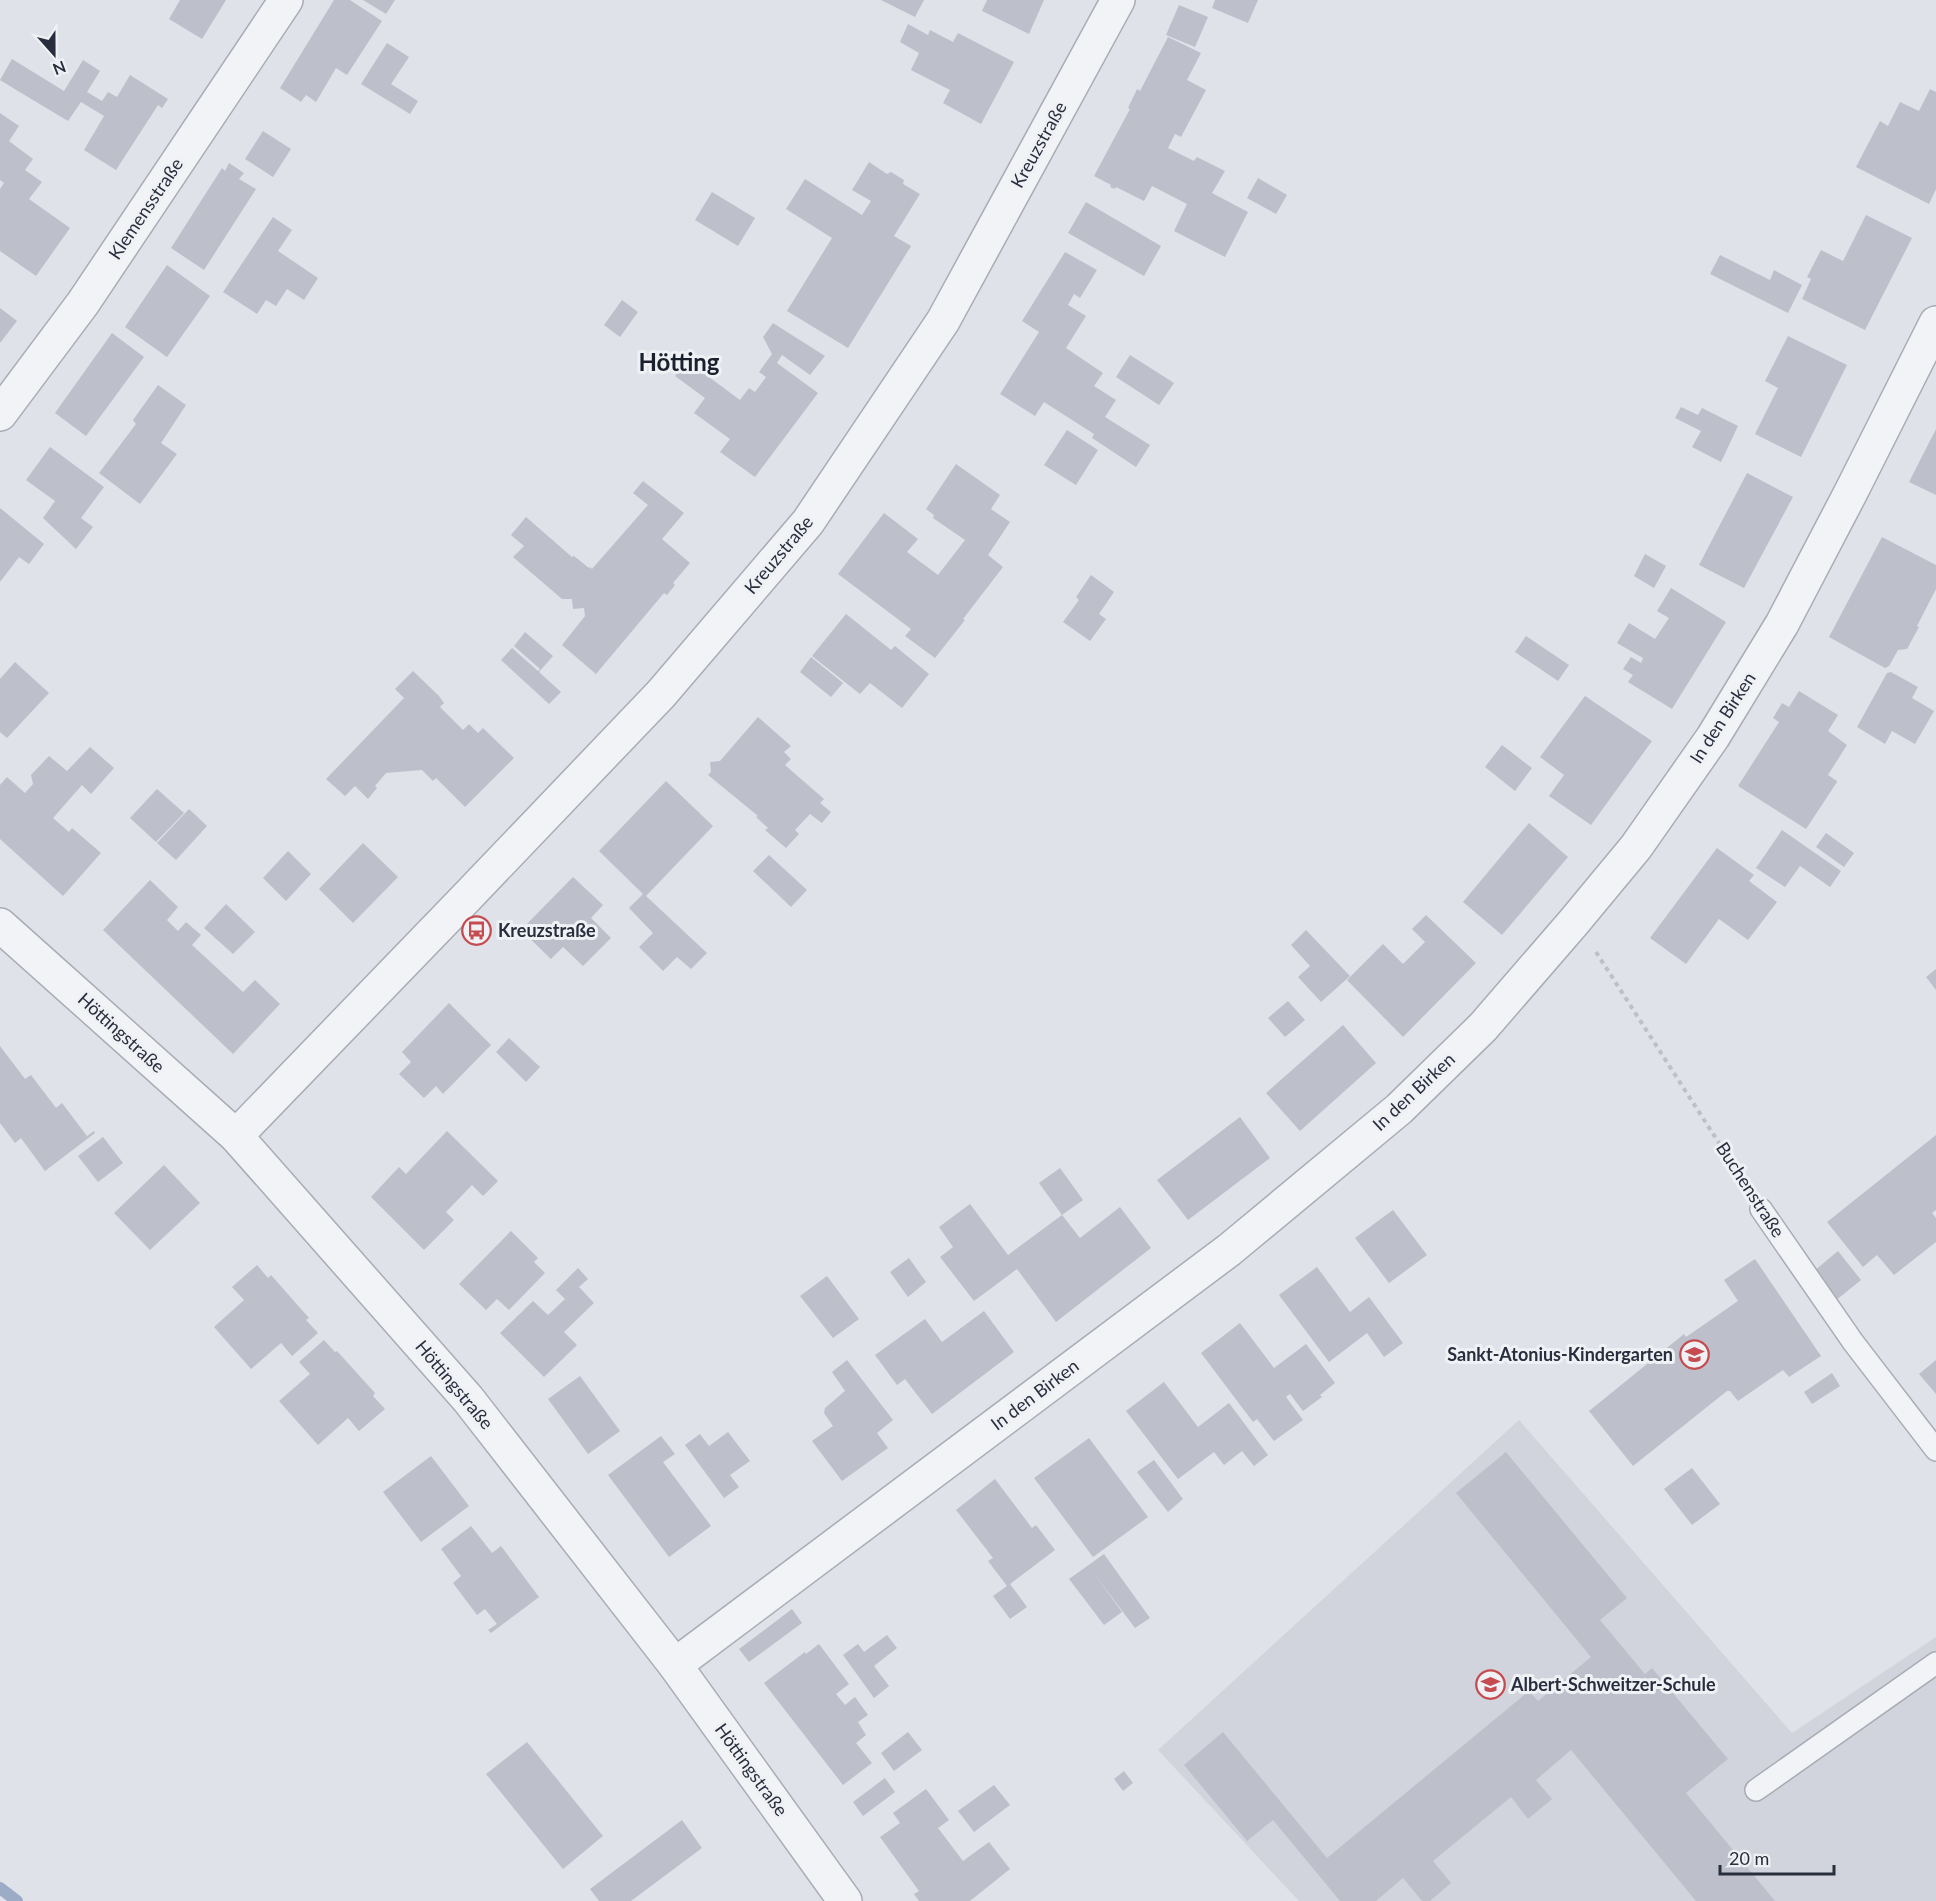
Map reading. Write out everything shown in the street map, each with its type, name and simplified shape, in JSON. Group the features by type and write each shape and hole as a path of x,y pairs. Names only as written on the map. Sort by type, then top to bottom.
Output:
{"street":[{"name":"Klemensstraße","path":"0,414 83,303 286,0"},
{"name":"Kreuzstraße","path":"236,1136 661,694 808,522 943,321 1118,0"},
{"name":"In den Birken","path":"675,1665 1229,1250 1399,1109 1482,1027 1574,924 1636,847 1713,738 1782,624 1936,322"},
{"name":"Höttingstraße","path":"0,925 236,1136 468,1399 675,1665 845,1901"}],"lane":[{"name":"Buchenstraße","path":"1761,1209 1852,1342 1936,1450"},
{"path":"1755,1790 1936,1663"}],"path":[{"name":"Buchenstraße","path":"1574,924 1590,944 1761,1209"}],"shaded area":[{"name":"Albert-Schweitzer-Schule","path":"1519,1420 1792,1733 1936,1637 1936,1901 1299,1901 1158,1750"}],"building":[{"path":"180,0 226,0 202,39 169,19"},
{"path":"334,0 350,0 382,21 347,75 336,68 316,102 306,95 301,102 280,88"},
{"path":"363,0 395,0 386,14"},
{"path":"881,0 924,0 915,17"},
{"path":"987,0 1044,0 1029,34 982,11"},
{"path":"1215,0 1258,0 1248,23 1212,8"},
{"path":"1179,5 1208,17 1195,47 1166,35"},
{"path":"908,24 928,35 930,30 953,42 958,33 1014,62 981,124 943,103 950,90 911,70 919,53 900,42"},
{"path":"1168,37 1201,53 1187,80 1206,90 1181,137 1175,134 1168,148 1194,161 1197,157 1225,171 1212,193 1248,212 1225,257 1174,231 1187,204 1152,186 1144,201 1116,187 1115,189 1110,187 1111,185 1094,176 1130,109 1128,108 1137,89 1140,91"},
{"path":"387,43 409,57 391,84 418,101 410,114 361,84"},
{"path":"12,59 64,91 83,60 100,71 87,92 102,101 108,92 117,97 130,75 168,99 162,108 158,105 116,170 84,150 104,116 81,102 68,121 0,80"},
{"path":"1930,89 1936,92 1936,189 1929,204 1856,167 1880,121 1888,126 1900,102 1919,111"},
{"path":"0,113 19,126 9,141 33,159 25,170 42,182 29,199 70,228 36,276 0,251 0,189 4,183 0,180"},
{"path":"263,131 291,149 273,177 245,159"},
{"path":"869,162 887,174 891,172 904,180 903,184 920,194 894,236 911,246 848,348 787,311 832,238 786,209 805,179 862,215 871,201 852,190"},
{"path":"229,163 244,173 239,179 256,189 204,270 171,248 222,168 225,171"},
{"path":"1258,178 1287,195 1276,214 1247,198"},
{"path":"712,192 755,218 738,246 695,220"},
{"path":"1086,202 1161,246 1144,276 1068,233"},
{"path":"1866,215 1912,238 1865,330 1802,299 1811,279 1807,277 1821,250 1843,261"},
{"path":"273,217 292,230 278,251 318,278 304,300 287,289 276,306 266,300 257,314 223,292"},
{"path":"1065,252 1097,270 1080,298 1074,294 1068,305 1086,316 1066,348 1103,373 1094,386 1116,400 1105,417 1150,445 1136,467 1092,438 1094,434 1044,402 1035,416 1000,394 1039,332 1022,321"},
{"path":"1720,255 1770,280 1774,270 1802,285 1788,313 1710,274"},
{"path":"167,265 210,296 167,357 125,327"},
{"path":"622,300 638,312 620,337 604,325"},
{"path":"0,308 17,321 0,343"},
{"path":"773,323 825,356 810,375 782,355 777,363 818,393 755,477 720,452 730,439 694,413 705,398 675,376 686,360 740,400 749,388 755,392 766,377 759,372 772,354 763,337"},
{"path":"112,333 144,357 86,436 55,413"},
{"path":"1788,336 1847,365 1801,457 1755,434 1778,388 1765,381"},
{"path":"1130,355 1174,383 1159,405 1116,377"},
{"path":"158,385 186,405 161,443 177,454 140,504 99,473 136,424 133,420"},
{"path":"1681,407 1698,415 1702,408 1738,426 1721,462 1692,447 1701,431 1675,418"},
{"path":"1936,429 1936,495 1909,482"},
{"path":"1067,430 1098,450 1076,485 1044,465"},
{"path":"50,447 104,487 81,518 93,527 76,549 43,518 55,501 26,480"},
{"path":"956,464 1000,495 991,509 1010,522 988,555 1003,567 935,658 905,636 911,629 838,574 884,513 918,539 907,552 938,575 965,540 933,518 934,515 926,509"},
{"path":"1747,473 1793,497 1744,588 1699,565"},
{"path":"643,481 684,513 662,539 690,563 673,583 675,585 667,595 664,593 596,674 562,645 585,616 584,608 573,609 572,599 562,599 513,557 524,546 511,535 526,517 572,557 574,556 592,569 648,505 633,493"},
{"path":"0,508 44,544 29,564 19,557 0,582"},
{"path":"1882,537 1936,565 1936,589 1917,626 1919,627 1907,649 1898,650 1889,666 1885,668 1829,637"},
{"path":"1645,554 1666,566 1654,588 1634,576"},
{"path":"1091,575 1114,592 1099,614 1106,619 1090,641 1063,622 1079,600 1076,597"},
{"path":"1671,588 1726,622 1672,709 1628,682 1633,675 1623,669 1631,657 1641,663 1643,658 1617,643 1629,623 1655,639 1669,618 1657,611"},
{"path":"846,614 891,650 895,646 929,674 902,708 870,683 860,694 812,656"},
{"path":"525,632 553,656 539,672 561,692 549,704 501,660 512,648 538,671 540,669 514,646"},
{"path":"1526,636 1569,665 1558,681 1515,652"},
{"path":"811,657 843,683 831,697 800,672"},
{"path":"15,662 49,693 7,738 0,732 0,679"},
{"path":"413,671 439,696 444,703 440,707 463,730 469,724 478,733 483,728 514,758 465,807 436,778 433,781 422,770 386,773 368,799 355,786 345,796 326,779 404,698 395,689"},
{"path":"1891,672 1918,687 1912,698 1934,711 1915,744 1892,731 1885,744 1857,727 1887,673"},
{"path":"1799,691 1838,715 1828,731 1847,745 1828,775 1837,782 1806,829 1738,786 1779,722 1773,718 1782,703 1789,707"},
{"path":"1585,696 1652,741 1591,825 1549,796 1564,775 1540,757"},
{"path":"758,717 791,746 784,752 791,759 785,765 824,799 820,803 831,812 822,823 810,814 795,830 799,834 786,848 765,830 768,828 756,817 758,816 708,775 711,772 710,762 720,761"},
{"path":"1502,745 1532,768 1515,791 1485,767"},
{"path":"90,747 114,768 91,794 82,785 53,818 69,832 72,828 101,853 63,896 0,839 0,785 7,777 25,793 33,784 31,775 49,756 67,771"},
{"path":"666,781 713,826 646,896 707,953 691,969 677,957 663,971 639,947 653,933 629,908 643,894 599,851"},
{"path":"157,789 184,813 156,842 130,818"},
{"path":"189,809 207,826 176,860 157,843"},
{"path":"1529,823 1568,857 1502,935 1463,902"},
{"path":"1782,830 1841,871 1830,887 1800,866 1785,887 1756,868"},
{"path":"1826,833 1854,853 1844,867 1816,847"},
{"path":"363,843 398,877 353,923 319,889"},
{"path":"1717,848 1754,875 1749,881 1777,902 1748,940 1719,919 1686,964 1650,938"},
{"path":"288,851 311,874 286,901 263,878"},
{"path":"769,855 807,890 791,907 753,871"},
{"path":"573,877 603,905 591,918 611,938 583,966 563,947 551,959 521,930"},
{"path":"150,880 178,907 167,920 178,931 186,922 201,935 192,945 243,992 255,980 280,1004 233,1054 103,930"},
{"path":"226,904 255,932 233,954 204,928"},
{"path":"1426,915 1476,963 1403,1037 1347,980 1383,944 1403,964 1425,942 1412,929"},
{"path":"1306,930 1350,976 1321,1002 1298,977 1310,966 1291,945"},
{"path":"1936,969 1936,990 1926,977"},
{"path":"1288,1001 1305,1020 1285,1037 1268,1018"},
{"path":"449,1003 491,1045 443,1094 436,1086 424,1098 399,1074 411,1062 402,1052"},
{"path":"1343,1025 1376,1063 1300,1131 1266,1093"},
{"path":"509,1038 540,1067 526,1082 496,1052"},
{"path":"0,1046 25,1079 31,1075 56,1108 62,1103 87,1136 94,1131 95,1133 45,1171 21,1138 15,1143 0,1123"},
{"path":"1240,1117 1270,1158 1188,1220 1157,1180"},
{"path":"447,1131 498,1181 483,1196 472,1185 446,1212 454,1220 424,1250 371,1197 399,1167 406,1174"},
{"path":"1936,1135 1936,1210 1932,1213 1936,1218 1936,1242 1894,1275 1877,1255 1863,1267 1827,1222"},
{"path":"103,1137 123,1163 98,1182 78,1156"},
{"path":"164,1165 200,1203 150,1250 114,1213"},
{"path":"1060,1168 1083,1200 1062,1215 1039,1183"},
{"path":"970,1204 1008,1255 1062,1215 1080,1238 1120,1207 1151,1248 1056,1322 1017,1269 974,1301 940,1257 953,1247 939,1227"},
{"path":"1393,1210 1427,1255 1389,1283 1355,1238"},
{"path":"511,1231 538,1258 534,1262 545,1273 509,1310 497,1299 486,1310 459,1284"},
{"path":"1838,1251 1861,1280 1835,1301 1814,1271"},
{"path":"909,1258 926,1282 908,1297 890,1272"},
{"path":"1755,1259 1821,1356 1789,1377 1783,1370 1738,1401 1730,1391 1727,1391 1633,1466 1589,1411 1684,1334 1686,1337 1738,1301 1724,1280"},
{"path":"257,1265 268,1278 271,1275 309,1318 306,1320 318,1333 292,1356 281,1343 251,1369 214,1327 244,1300 232,1287"},
{"path":"1317,1267 1350,1312 1369,1297 1403,1343 1384,1357 1367,1333 1329,1362 1279,1295"},
{"path":"578,1268 588,1279 579,1287 594,1303 564,1332 577,1345 544,1377 500,1333 533,1301 548,1315 565,1299 556,1290"},
{"path":"827,1276 859,1319 833,1338 800,1296"},
{"path":"984,1311 1014,1352 932,1414 905,1379 897,1385 875,1355 925,1319 942,1342"},
{"path":"1240,1323 1274,1368 1306,1344 1335,1383 1320,1395 1322,1397 1303,1411 1290,1394 1286,1397 1303,1420 1274,1441 1257,1419 1253,1422 1201,1353"},
{"path":"324,1340 375,1393 373,1396 385,1409 359,1431 348,1418 318,1445 279,1401 310,1374 299,1362"},
{"path":"847,1360 893,1420 877,1433 888,1448 842,1481 812,1441 833,1426 824,1413 825,1408 845,1391 832,1372"},
{"path":"1936,1360 1936,1394 1919,1374"},
{"path":"1832,1373 1840,1386 1812,1404 1804,1392"},
{"path":"580,1376 620,1431 588,1454 548,1399"},
{"path":"1164,1382 1198,1427 1229,1403 1268,1455 1254,1466 1242,1451 1224,1465 1214,1452 1178,1479 1126,1411"},
{"path":"728,1432 750,1461 730,1475 739,1487 724,1498 685,1445 700,1434 709,1446"},
{"path":"661,1436 675,1454 663,1462 711,1526 669,1557 608,1475"},
{"path":"1089,1438 1148,1517 1093,1557 1034,1478"},
{"path":"1506,1452 1627,1598 1600,1620 1645,1674 1652,1668 1728,1759 1686,1793 1775,1901 1696,1901 1571,1750 1536,1780 1552,1799 1528,1819 1511,1797 1433,1861 1451,1883 1430,1901 1422,1901 1403,1878 1376,1901 1340,1901 1273,1820 1247,1841 1184,1765 1223,1732 1327,1858 1529,1691 1538,1701 1591,1657 1456,1493"},
{"path":"431,1456 469,1506 421,1542 383,1492"},
{"path":"1154,1460 1183,1499 1168,1512 1137,1472"},
{"path":"1692,1468 1720,1504 1692,1525 1664,1489"},
{"path":"995,1479 1032,1528 1036,1525 1055,1550 1010,1584 1027,1607 1010,1619 993,1596 1007,1586 988,1561 993,1558 956,1510"},
{"path":"471,1526 492,1553 501,1546 539,1597 491,1633 488,1630 497,1624 485,1609 477,1615 453,1583 461,1576 441,1549"},
{"path":"1104,1554 1150,1618 1135,1628 1093,1572 1122,1612 1104,1625 1069,1579"},
{"path":"792,1609 802,1623 749,1662 739,1649"},
{"path":"887,1635 897,1648 874,1666 889,1686 874,1698 843,1655 858,1644 864,1652"},
{"path":"819,1644 849,1684 836,1694 845,1705 855,1697 868,1715 858,1722 866,1735 856,1743 872,1763 843,1785 764,1683"},
{"path":"908,1732 922,1750 894,1771 881,1753"},
{"path":"527,1742 603,1836 563,1869 486,1774"},
{"path":"1124,1771 1133,1783 1123,1791 1114,1779"},
{"path":"885,1778 895,1792 863,1816 853,1802"},
{"path":"994,1785 1010,1805 974,1832 958,1811"},
{"path":"926,1789 949,1820 938,1828 963,1861 989,1842 1010,1869 970,1901 919,1901 914,1894 919,1891 880,1837 900,1823 893,1813"},
{"path":"682,1820 702,1848 631,1901 599,1901 590,1889"}],"waterway":[{"path":"0,1888 17,1901"}],"place":[{"name":"Kreuzstraße","path":"477,931"},
{"name":"Sankt-Atonius-Kindergarten","path":"1694,1355"},
{"name":"Albert-Schweitzer-Schule","path":"1490,1685"}],"district":[{"name":"Hötting","path":"679,363"}]}
